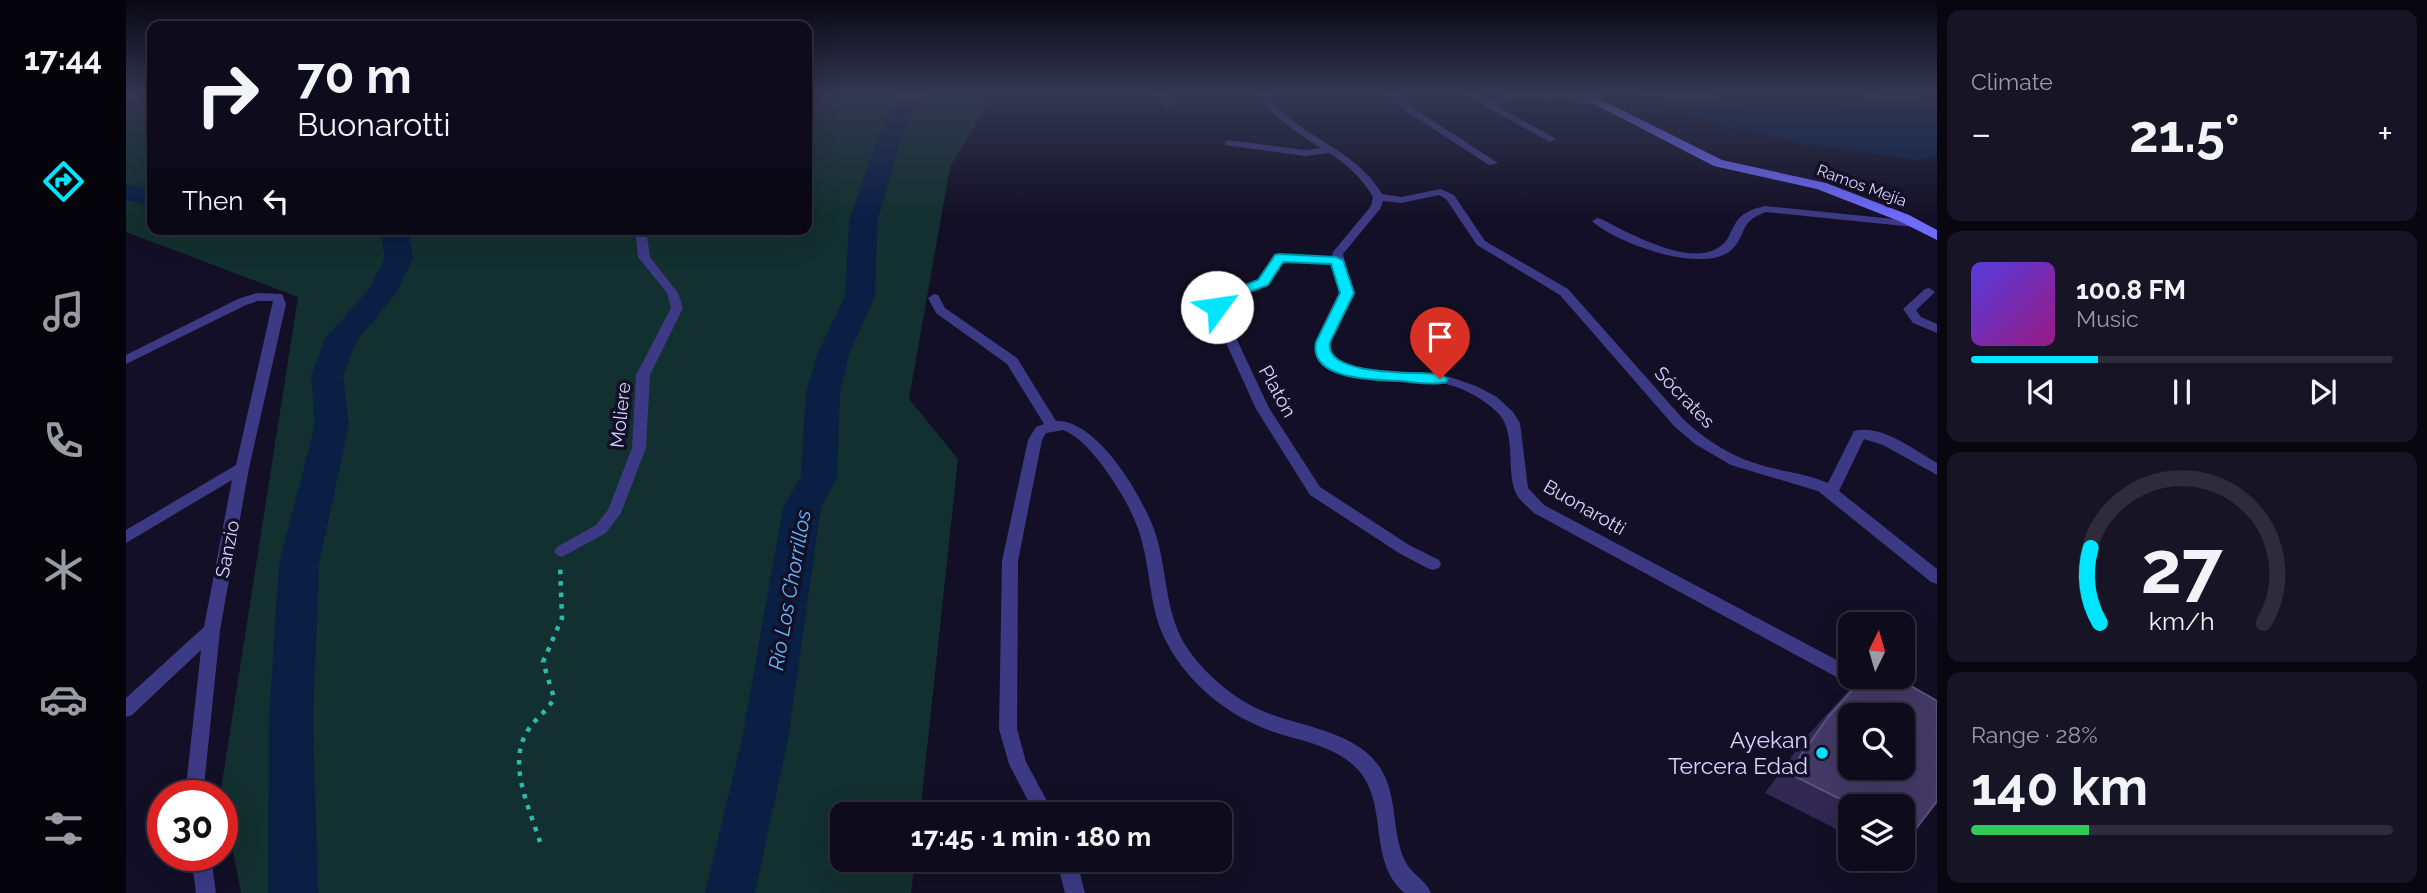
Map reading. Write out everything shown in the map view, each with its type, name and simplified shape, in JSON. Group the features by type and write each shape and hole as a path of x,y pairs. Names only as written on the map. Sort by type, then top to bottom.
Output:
{"street":[{"path":"1310,135 1370,180 1378,197 1376,207 1339,248 1336,260"},
{"path":"1449,135 1493,163"},
{"path":"1543,135 1550,139"},
{"name":"Ramos Mejía","path":"1661,135 1718,163 1821,186 1937,236"},
{"path":"1228,143 1305,153 1331,150"},
{"name":"Sócrates","path":"1378,197 1401,200 1441,192 1450,197 1481,243 1564,292 1679,423 1700,443 1758,470 1814,482 1831,492 1937,578"},
{"path":"1597,221 1639,243 1690,255 1718,254 1728,247 1738,225 1749,214 1765,209 1914,224"},
{"name":"Moliere","path":"562,551 601,529 614,513 639,448 643,375 677,308 676,299 645,258 641,235"},
{"name":"Platón","path":"1336,260 1279,258 1263,282 1220,299 1218,312 1263,409 1315,491 1392,542 1433,564"},
{"name":"Buonarotti","path":"1336,260 1347,293 1323,342 1322,348 1329,362 1350,373 1440,379 1459,384 1500,406 1509,413 1513,423 1521,489 1539,509 1838,670"},
{"path":"1928,292 1909,309 1917,320 1937,329"},
{"name":"Sanzio","path":"126,360 242,302 271,295 278,297 280,304 242,467 212,630 196,780"},
{"path":"934,298 940,310 1012,360 1052,425"},
{"path":"1039,802 1018,764 1008,729 1010,561 1035,440 1041,430 1052,425 1068,426 1080,432 1138,507 1155,559 1162,610 1181,653 1226,699 1259,718 1356,754 1372,771 1383,799 1390,848 1398,872 1421,893"},
{"path":"1831,492 1859,434 1868,433 1937,470"},
{"path":"126,537 242,467"},
{"path":"126,709 212,630"},
{"path":"203,871 206,893"},
{"path":"1069,872 1074,893"}],"path":[{"path":"540,842 518,760 528,730 540,721 554,698 542,675 542,664 548,644 562,620 557,577 562,551"}],"green space":[{"path":"126,135 147,135 147,235 812,235 812,135 970,135 950,167 909,399 958,459 921,802 830,802 830,872 913,872 911,893 241,893 237,871 238,780 222,780 298,297 126,232"}],"water":[{"path":"1761,135 1937,135 1937,155 1918,160 1801,144"}],"building":[{"path":"1915,688 1937,701 1937,801 1915,830 1915,794 1838,794 1838,798 1788,773 1838,706 1838,780 1915,780 1915,703 1841,703 1852,690"}],"waterway":[{"name":"Río Los Chorrillos","path":"730,893 765,739 802,507 819,478 823,392 833,355 860,296 863,222 891,135"},
{"name":"Río Los Chorrillos","path":"126,192 147,197"},
{"name":"Río Los Chorrillos","path":"293,893 291,718 299,564 332,425 327,376 341,339 382,292 399,258 395,235"}],"place":[{"name":"Ayekan Tercera Edad","path":"1822,753"}],"route":[{"path":"1217,307 1220,299 1263,282 1279,258 1336,260 1347,293 1323,342 1322,348 1329,362 1350,373 1440,379"}]}
